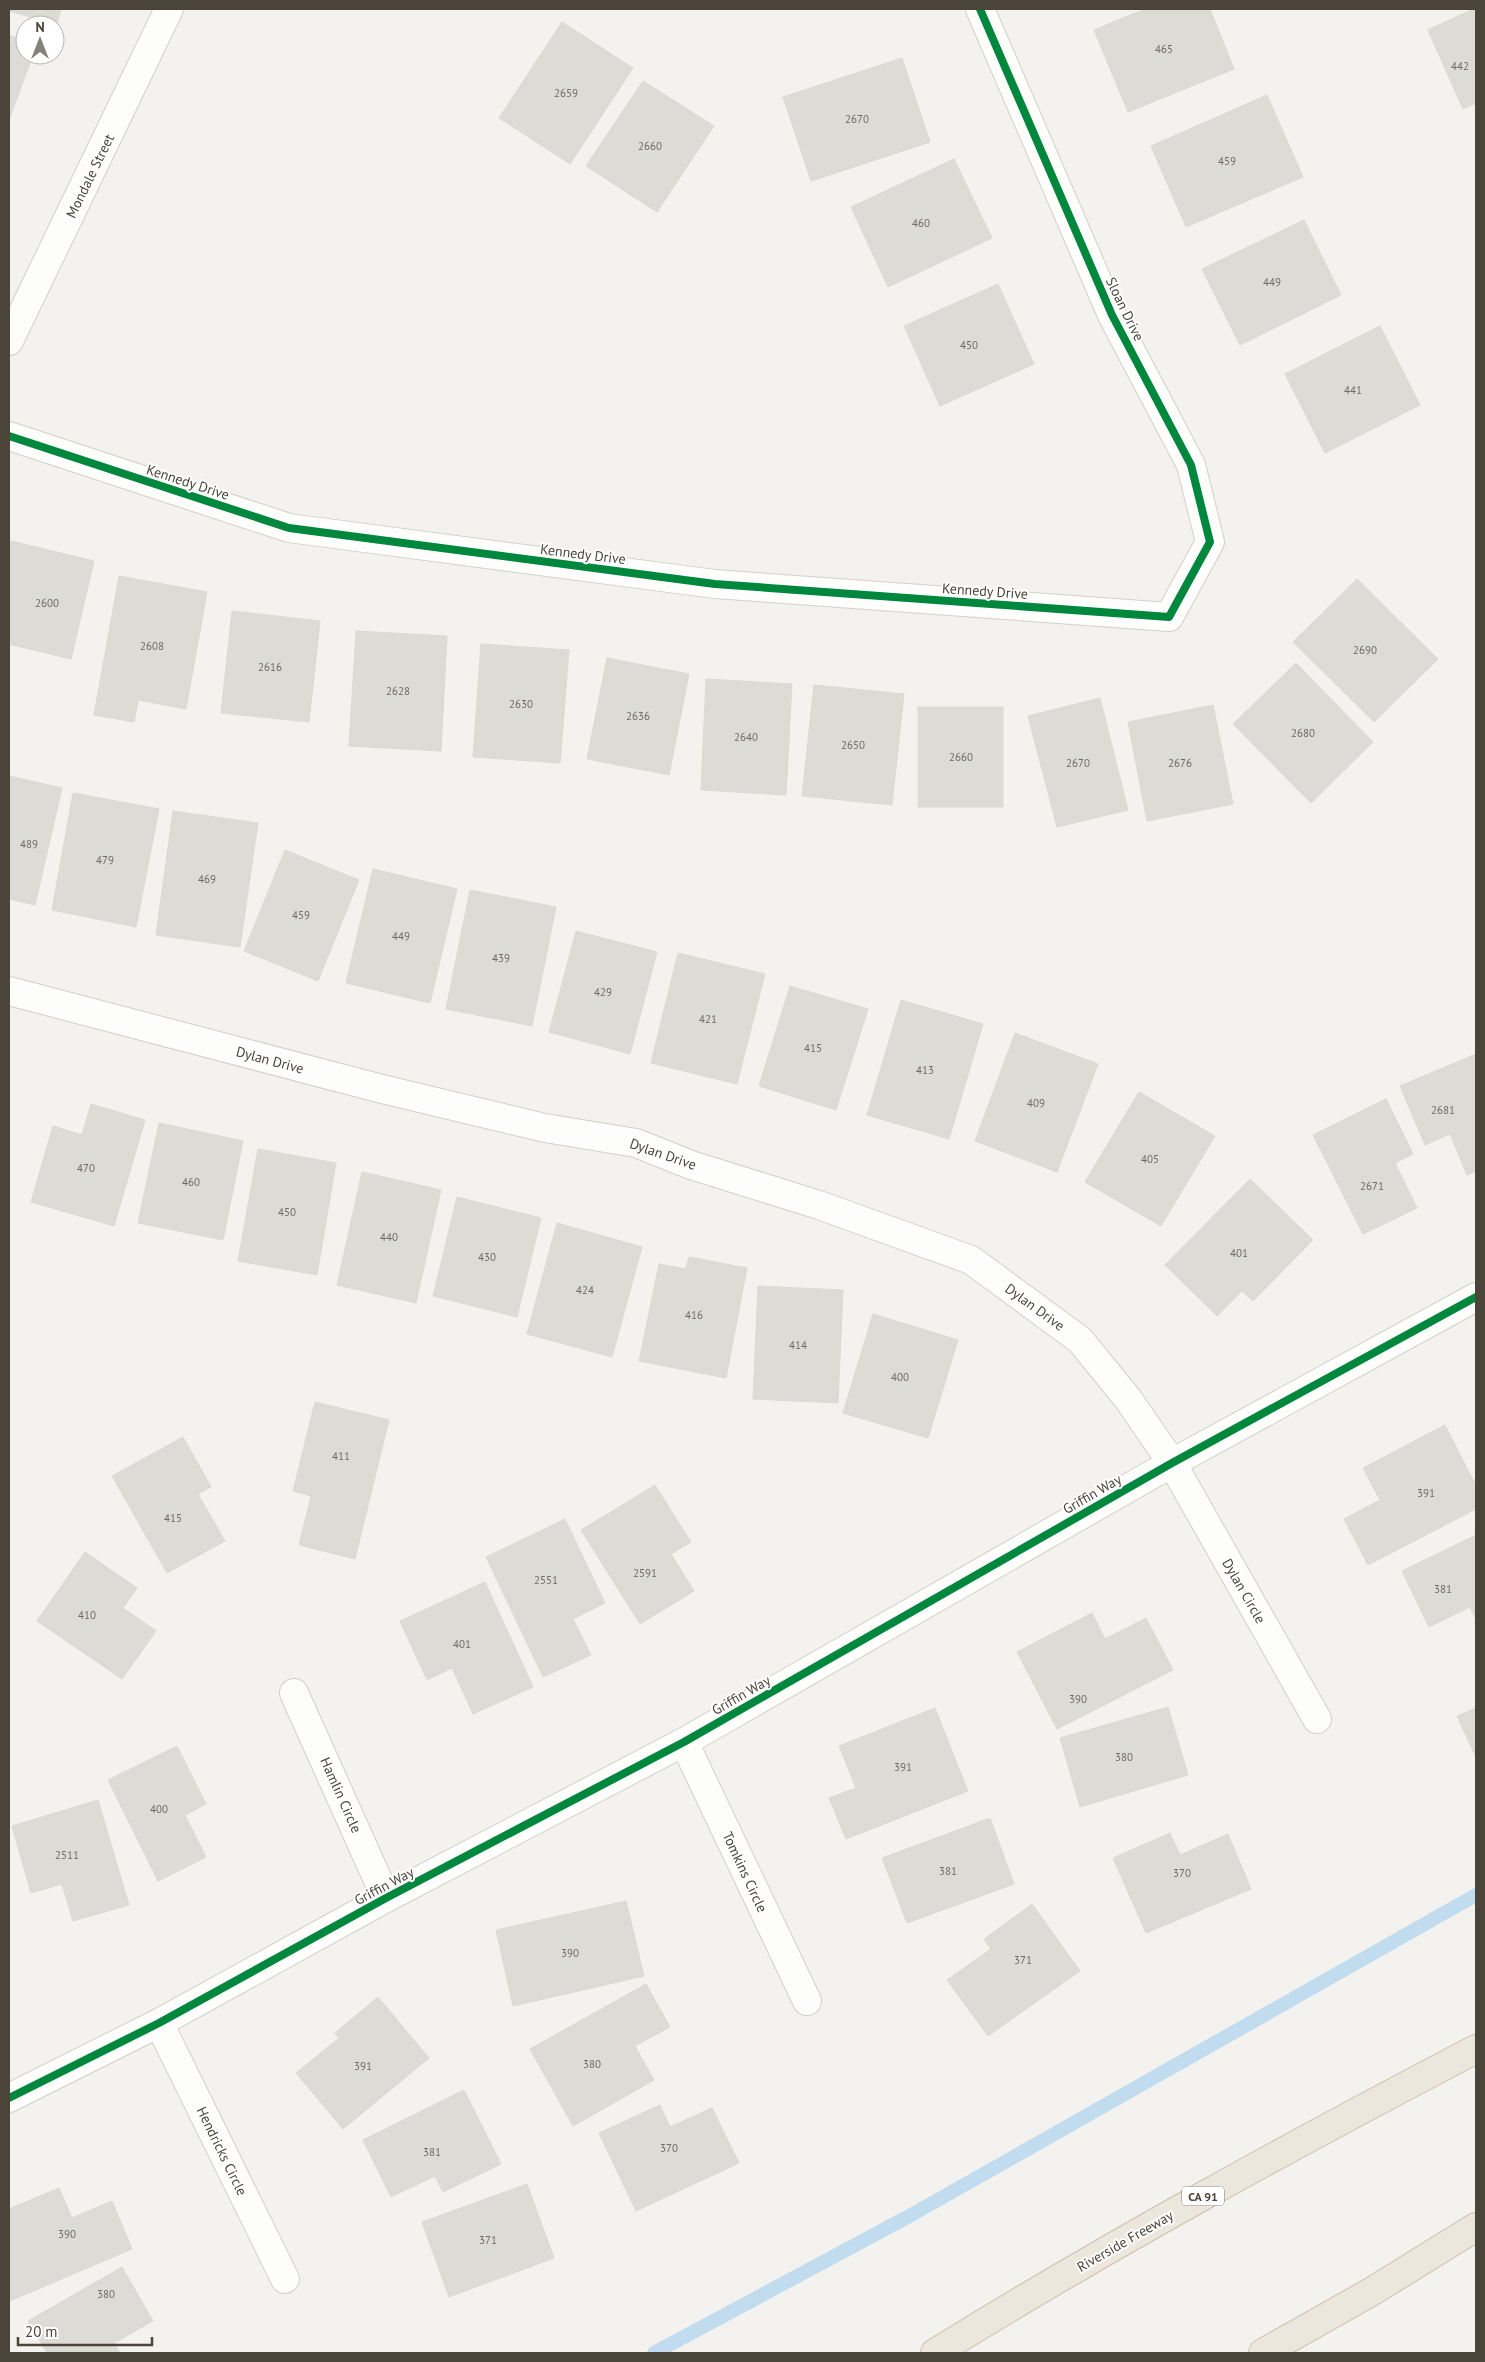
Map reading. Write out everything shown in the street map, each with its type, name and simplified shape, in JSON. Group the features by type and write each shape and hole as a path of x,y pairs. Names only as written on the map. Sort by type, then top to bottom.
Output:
{"highway":[{"name":"Riverside Freeway","path":"935,2353 1007,2308 1288,2148 1476,2049"},
{"path":"1263,2353 1371,2292 1476,2227"}],"street":[{"name":"Mondale Street","path":"9,341 169,9"},
{"name":"Sloan Drive","path":"980,9 1112,315 1191,465 1210,542 1169,617"},
{"name":"Kennedy Drive","path":"9,436 289,528 715,584 1169,617"},
{"name":"Dylan Drive","path":"9,991 382,1089 545,1128 636,1143 691,1165 819,1205 971,1260 1080,1340 1128,1399 1172,1463"},
{"name":"Griffin Way","path":"9,2098 159,2023 386,1898 684,1742 1172,1463 1476,1297"},
{"name":"Dylan Circle","path":"1172,1463 1316,1719"},
{"name":"Hamlin Circle","path":"294,1693 386,1898"},
{"name":"Tomkins Circle","path":"684,1742 807,2001"},
{"name":"Hendricks Circle","path":"159,2023 284,2280"}],"building":[{"path":"9,9 61,9 59,15 24,15 9,11"},
{"path":"1145,9 1210,9 1234,69 1128,112 1094,30"},
{"path":"1476,9 1476,103 1463,109 1428,30"},
{"path":"562,22 633,68 570,164 499,118"},
{"path":"9,35 15,37 15,65 29,65 9,120"},
{"path":"902,58 930,142 811,181 783,97"},
{"path":"643,81 714,126 657,212 586,166"},
{"path":"1267,95 1303,177 1186,227 1151,146"},
{"path":"954,159 992,238 888,287 851,207"},
{"path":"1304,220 1341,295 1240,345 1202,269"},
{"path":"998,284 1034,364 940,406 904,326"},
{"path":"1380,326 1420,405 1325,453 1285,374"},
{"path":"11,541 94,561 71,659 9,644 9,551"},
{"path":"119,576 207,592 186,709 138,700 134,722 94,715"},
{"path":"1357,579 1438,659 1374,722 1293,642"},
{"path":"232,611 320,621 309,722 221,713"},
{"path":"356,631 447,636 441,751 349,746"},
{"path":"481,644 569,650 560,763 473,757"},
{"path":"607,658 689,674 669,775 587,759"},
{"path":"1296,663 1373,742 1311,803 1233,724"},
{"path":"706,679 792,684 786,795 701,790"},
{"path":"814,685 904,694 892,805 802,796"},
{"path":"1100,698 1128,810 1057,827 1028,716"},
{"path":"1213,705 1233,804 1147,821 1128,722"},
{"path":"918,707 1003,707 1003,807 918,807"},
{"path":"9,776 62,788 35,905 9,899"},
{"path":"73,793 159,809 136,927 52,910"},
{"path":"173,811 258,823 240,947 156,935"},
{"path":"285,850 359,880 318,981 244,951"},
{"path":"373,869 457,889 430,1003 346,983"},
{"path":"470,890 556,907 532,1026 446,1009"},
{"path":"576,931 657,952 630,1054 549,1032"},
{"path":"678,953 765,974 737,1084 651,1063"},
{"path":"790,986 868,1009 836,1110 759,1086"},
{"path":"901,1000 983,1024 949,1139 867,1115"},
{"path":"1015,1033 1098,1064 1057,1172 975,1141"},
{"path":"1476,1054 1476,1171 1467,1175 1450,1134 1425,1145 1400,1086"},
{"path":"1139,1092 1215,1136 1161,1226 1085,1182"},
{"path":"1386,1099 1413,1154 1395,1163 1417,1208 1363,1234 1313,1135"},
{"path":"91,1104 145,1120 114,1226 31,1202 53,1126 82,1135"},
{"path":"159,1123 243,1141 223,1240 138,1223"},
{"path":"258,1149 336,1163 317,1275 238,1261"},
{"path":"362,1172 441,1190 416,1303 337,1285"},
{"path":"1250,1179 1313,1240 1253,1301 1242,1291 1217,1316 1165,1265"},
{"path":"457,1197 541,1218 517,1317 433,1296"},
{"path":"557,1223 642,1247 612,1357 527,1334"},
{"path":"689,1257 747,1268 726,1378 639,1361 659,1264 686,1269"},
{"path":"758,1286 843,1290 838,1403 753,1399"},
{"path":"873,1314 958,1340 928,1438 843,1413"},
{"path":"315,1402 389,1420 355,1559 299,1545 311,1496 293,1491"},
{"path":"1445,1425 1476,1486 1476,1509 1368,1565 1344,1519 1380,1500 1363,1468"},
{"path":"183,1437 211,1487 198,1494 225,1541 167,1573 112,1476"},
{"path":"655,1485 691,1542 671,1554 694,1591 640,1624 581,1530"},
{"path":"565,1519 605,1603 573,1619 591,1655 543,1677 486,1557"},
{"path":"1476,1535 1476,1619 1470,1607 1429,1627 1402,1571"},
{"path":"85,1552 137,1588 123,1608 156,1631 122,1679 37,1621"},
{"path":"485,1582 533,1687 473,1714 452,1668 427,1680 400,1621"},
{"path":"1092,1613 1105,1639 1146,1618 1173,1670 1057,1729 1017,1652"},
{"path":"1168,1707 1188,1775 1080,1807 1060,1738"},
{"path":"935,1708 968,1791 846,1839 829,1798 856,1788 839,1746"},
{"path":"1476,1708 1476,1757 1457,1716"},
{"path":"177,1746 206,1804 185,1815 206,1857 158,1881 108,1780"},
{"path":"98,1800 129,1905 73,1921 62,1884 31,1893 12,1826"},
{"path":"990,1818 1014,1884 907,1923 882,1858"},
{"path":"1170,1833 1180,1855 1228,1834 1251,1889 1146,1933 1113,1858"},
{"path":"626,1901 644,1976 513,2006 496,1930"},
{"path":"1032,1904 1080,1971 988,2036 947,1980 991,1949 984,1939"},
{"path":"646,1984 670,2027 635,2046 654,2080 573,2126 530,2049"},
{"path":"378,1997 429,2058 343,2129 296,2073 339,2038 335,2033"},
{"path":"464,2090 501,2164 443,2192 435,2176 391,2197 363,2140"},
{"path":"660,2105 670,2127 712,2108 739,2163 636,2211 599,2133"},
{"path":"527,2184 554,2258 449,2297 422,2222"},
{"path":"59,2188 72,2218 112,2201 132,2249 10,2301 9,2209"},
{"path":"122,2267 153,2321 114,2343 120,2353 47,2353 28,2321"}],"waterway":[{"path":"654,2353 913,2214 1476,1895"}],"cycle path":[{"path":"9,436 289,528 715,584 1169,617 1210,542 1191,465 1112,315 980,9"},
{"path":"9,2098 159,2023 386,1898 684,1742 1172,1463 1476,1297"}]}
